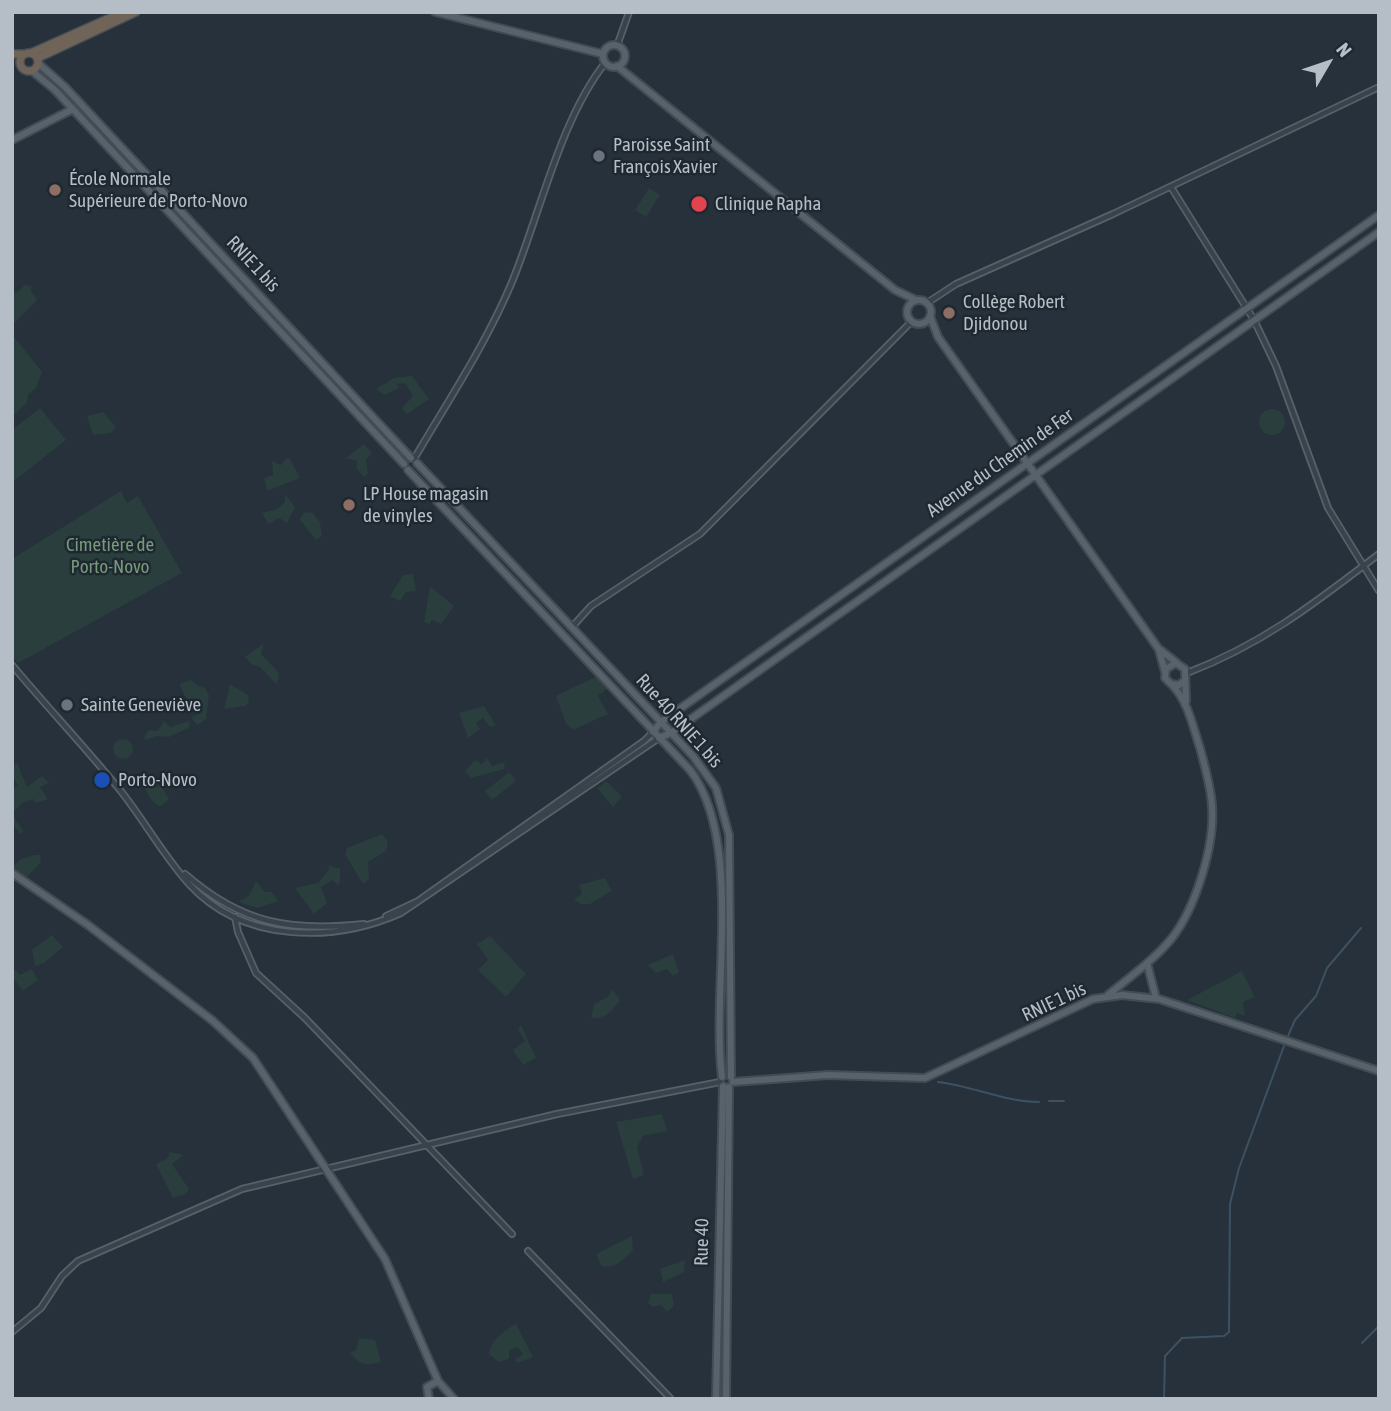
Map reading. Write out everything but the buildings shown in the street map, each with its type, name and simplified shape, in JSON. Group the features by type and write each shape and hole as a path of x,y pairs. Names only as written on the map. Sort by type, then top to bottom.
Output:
{"highway":[{"path":"12,54 33,57 123,12"},
{"path":"33,57 32,71 22,69 16,63 136,12"}],"main road":[{"path":"435,12 603,54"},
{"path":"603,54 610,46 617,46 625,56 617,66"},
{"path":"603,54 606,63 617,66 895,290 927,303 938,337 1158,648 1177,663 1186,676 1186,707"},
{"name":"RNIE 1 bis","path":"33,57 65,86 414,460"},
{"name":"Rue 40 RNIE 1 bis","path":"32,71 73,109 701,786 708,798 717,834 728,1082"},
{"path":"12,140 73,109"},
{"name":"Avenue du Chemin de Fer","path":"653,732 661,722 1379,215"},
{"name":"Avenue du Chemin de Fer","path":"659,738 671,733 1379,232"},
{"path":"895,290 911,321 921,324 938,337"},
{"path":"906,310 916,300"},
{"path":"921,324 930,316"},
{"path":"406,467 414,460"},
{"path":"406,467 414,469 414,460"},
{"name":"Rue 40 RNIE 1 bis","path":"414,460 661,722 711,779 721,800 727,823 730,864 728,1082"},
{"path":"1107,996 1147,963 1184,920 1195,896 1208,846 1212,806 1203,758 1186,707 1166,679 1158,648"},
{"path":"1165,672 1170,665 1177,663"},
{"path":"1172,685 1186,676"},
{"path":"12,873 88,925 236,1040 266,1073 390,1268 438,1381 454,1399"},
{"path":"1147,963 1156,998"},
{"name":"RNIE 1 bis","path":"728,1082 828,1075 920,1078 936,1076 1075,1006 1107,996 1156,998 1379,1071"},
{"name":"Rue 40","path":"716,1399 728,1082"},
{"name":"Rue 40","path":"726,1399 728,1082"},
{"path":"429,1399 427,1387 438,1381"}],"street":[{"path":"617,46 629,12"},
{"path":"414,460 471,362 511,285 575,116 588,86 606,63"},
{"path":"927,303 956,284 1171,187 1379,87"},
{"path":"1171,187 1254,320 1276,366 1328,508 1379,591"},
{"path":"572,627 591,606 700,534 911,321"},
{"path":"1186,676 1239,652 1292,621 1379,554"},
{"path":"12,665 120,790 199,892 235,916 269,928 299,933 342,931 383,921 441,889 646,743"},
{"name":"Avenue du Chemin de Fer","path":"646,743 653,732"},
{"name":"Avenue du Chemin de Fer","path":"646,743 659,738"},
{"path":"179,869 223,903 282,926 314,929 374,921 418,901 646,743"},
{"path":"235,916 238,932 256,973 305,1018 512,1234"},
{"path":"12,1332 41,1308 68,1269 84,1257 234,1191 557,1114 728,1082"},
{"path":"528,1251 671,1399"}],"green space":[{"path":"649,188 660,195 646,217 635,210"},
{"path":"25,285 32,286 31,291 37,300 12,325 12,290 16,293"},
{"path":"12,334 42,372 36,388 28,395 27,403 15,414 12,413"},
{"path":"412,376 429,399 407,414 402,408 413,396 405,383 397,384 399,388 385,395 376,389 394,378"},
{"path":"40,408 66,440 13,482 12,430"},
{"path":"1272,409 1281,413 1285,422 1281,431 1272,435 1263,431 1259,422 1263,413"},
{"path":"103,412 116,427 111,433 93,435 87,416"},
{"path":"364,444 372,453 366,459 368,474 364,477 356,468 357,461 346,458"},
{"path":"286,459 290,459 300,478 267,491 264,478 273,475 272,461 281,465"},
{"name":"Cimetière de Porto-Novo","path":"121,491 127,503 138,496 182,573 18,663 12,656 12,559"},
{"path":"285,494 295,507 287,523 279,518 268,524 262,513 277,509 285,502"},
{"path":"312,512 320,522 322,536 316,540 300,520 303,513"},
{"path":"413,574 416,591 406,592 400,601 390,596 403,575"},
{"path":"430,586 454,606 441,624 432,620 429,624 424,622"},
{"path":"264,643 261,654 279,673 277,685 260,667 251,664 245,657"},
{"path":"597,676 608,688 598,696 608,714 573,730 566,724 556,696"},
{"path":"191,680 205,688 209,695 206,719 197,725 191,717 201,713 201,707 191,708 179,684"},
{"path":"230,684 248,695 249,702 245,706 224,709"},
{"path":"484,706 496,725 490,727 483,718 476,723 480,729 468,738 459,713"},
{"path":"164,721 170,727 189,721 190,727 169,737 156,736 146,740 144,737 149,730 158,731"},
{"path":"119,739 127,739 133,749 127,759 119,759 113,753 113,745"},
{"path":"487,758 492,766 505,762 504,769 471,778 465,771 475,760 482,764"},
{"path":"17,763 27,787 42,776 49,783 40,787 48,799 36,803 33,799 22,803 12,814 12,789 18,786 12,775 12,766"},
{"path":"509,772 516,781 492,800 485,791"},
{"path":"143,779 151,788 161,785 169,799 161,806 154,802 146,791"},
{"path":"606,781 622,797 613,807 597,788"},
{"path":"12,814 24,832 20,834 12,824"},
{"path":"382,834 388,842 386,851 368,862 369,879 363,884 345,854 347,848"},
{"path":"40,855 41,862 27,877 12,867 21,859"},
{"path":"328,865 340,869 340,882 337,885 333,880 321,887 327,903 314,914 295,888 318,883 329,869"},
{"path":"605,878 612,891 590,904 580,904 574,899 582,894 579,885"},
{"path":"256,881 265,892 272,892 278,901 258,908 241,903 239,901 249,896"},
{"path":"52,935 63,947 44,963 35,966 32,950"},
{"path":"490,936 526,974 506,997 478,970 488,960 477,944"},
{"path":"673,954 679,972 673,976 667,969 656,973 648,965"},
{"path":"15,969 20,975 32,969 38,980 23,991 12,977"},
{"path":"1242,971 1255,997 1243,1002 1245,1016 1237,1013 1235,1018 1187,1000"},
{"path":"612,989 620,1000 608,1014 591,1018 594,1004 608,997"},
{"path":"521,1025 536,1058 523,1065 513,1050 525,1041 518,1029"},
{"path":"662,1114 667,1131 643,1136 637,1147 644,1175 633,1179 616,1122"},
{"path":"170,1152 184,1155 172,1164 189,1189 186,1194 173,1198 156,1164 167,1159"},
{"path":"632,1236 633,1250 626,1257 615,1265 601,1266 596,1254"},
{"path":"685,1260 684,1272 663,1282 660,1269"},
{"path":"651,1294 672,1294 674,1306 667,1312 661,1305 653,1307 648,1303"},
{"path":"516,1324 533,1357 518,1363 514,1360 523,1354 517,1347 509,1351 509,1359 499,1362 489,1354 492,1344"},
{"path":"359,1338 375,1340 381,1362 364,1364 353,1357 350,1353 356,1350"}],"waterway":[{"path":"667,722 755,659"},
{"path":"1288,1036 1295,1020 1316,996 1327,968 1361,928"},
{"path":"1164,1399 1165,1356 1182,1338 1224,1336 1229,1332 1230,1204 1239,1168 1284,1046"},
{"path":"938,1082 1039,1102"},
{"path":"1049,1101 1064,1101"},
{"path":"1362,1343 1379,1326"}],"place":[{"name":"Paroisse Saint François Xavier","path":"599,156"},
{"name":"École Normale Supérieure de Porto-Novo","path":"55,190"},
{"name":"Clinique Rapha","path":"699,204"},
{"name":"Collège Robert Djidonou","path":"949,313"},
{"name":"LP House magasin de vinyles","path":"349,505"},
{"name":"Sainte Geneviève","path":"67,705"},
{"name":"Porto-Novo","path":"102,780"}]}
